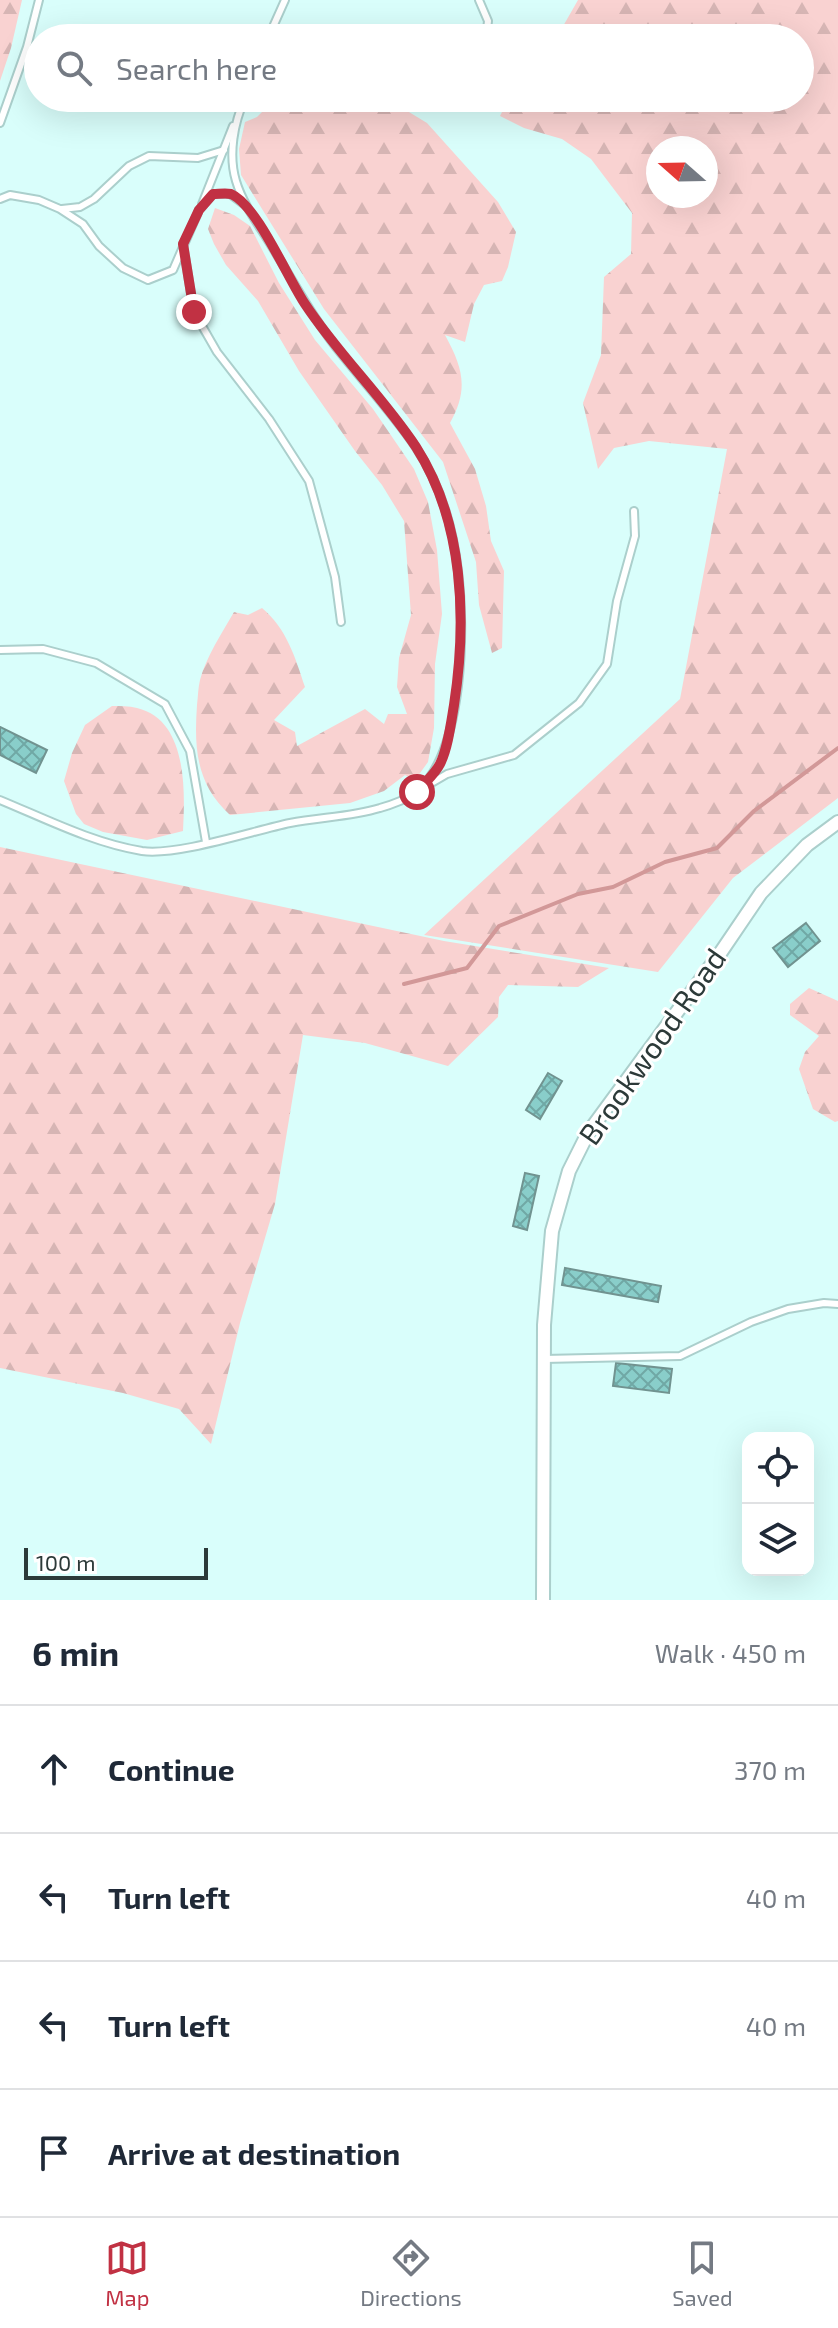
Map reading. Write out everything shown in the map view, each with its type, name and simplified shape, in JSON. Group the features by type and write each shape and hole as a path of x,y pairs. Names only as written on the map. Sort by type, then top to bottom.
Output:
{"street":[{"name":"Brookwood Road","path":"543,1600 544,1325 552,1231 569,1171 588,1133 761,893 807,845 838,822"}],"lane":[{"path":"33,24 39,0"},
{"path":"274,24 285,0"},
{"path":"479,0 488,24"},
{"path":"0,123 24,55"},
{"path":"0,199 10,195 39,200 60,209 83,224 99,246 123,268 148,280 173,270 238,112"},
{"path":"239,112 232,148 236,181 248,207 304,302 416,447 436,484 449,524 458,569 461,619 459,673 452,720 440,764 417,792"},
{"path":"60,209 80,207 94,199 129,166 149,156 198,158 224,150"},
{"path":"199,210 213,194 230,194 248,207"},
{"path":"183,244 194,312 217,352 269,419 309,481 335,577 341,622"},
{"path":"0,800 109,843 145,851 382,808 447,774 514,755 579,703 607,664 617,601 635,536 634,511"},
{"path":"0,650 43,649 96,663 165,704 190,751 206,842"},
{"path":"544,1359 680,1356 751,1322 788,1309 838,1304"}],"green space":[{"path":"0,0 22,0 0,81"},
{"path":"578,0 838,0 838,798 733,878 658,972 424,935 680,699 727,449 649,441 614,448 598,469 583,403 601,355 604,277 631,254 632,213 591,159 562,139 524,128 500,116 502,112 814,112 814,24 564,24"},
{"path":"262,112 409,112 427,123 498,202 516,232 502,281 484,285 474,304 465,342 445,335 460,368 462,389 450,423 475,469 486,506 491,541 504,571 502,648 492,653 479,605 476,562 443,462 324,309 241,175 239,149 245,122"},
{"path":"215,208 234,215 250,226 279,283 315,340 373,409 414,469 428,502 437,550 442,614 435,664 434,728 428,762 415,780 405,775 384,791 350,803 230,815 210,791 197,751 200,680 210,654 234,612 248,615 262,608 278,625 289,644 305,687 274,720 295,732 297,746 365,709 384,724 388,714 407,714 397,687 399,658 411,615 404,521 382,485 299,371 258,301 226,265 208,229"},
{"path":"112,706 137,708 154,715 166,727 180,759 184,797 183,831 147,840 103,832 84,824 76,814 64,781 72,753 85,725"},
{"path":"0,847 444,941 609,968 578,987 508,985 499,997 498,1017 448,1066 365,1043 303,1035 275,1204 240,1323 211,1444 179,1409 123,1393 0,1368"},
{"path":"809,988 838,1001 838,1121 835,1122 813,1109 799,1069 805,1052 819,1036 790,1015 790,1004"}],"building":[{"path":"0,727 47,750 36,773 0,755"},
{"path":"806,923 820,941 788,967 773,948"},
{"path":"548,1073 562,1081 540,1119 526,1110"},
{"path":"525,1173 539,1176 527,1230 513,1226"},
{"path":"565,1268 661,1286 658,1302 562,1285"},
{"path":"616,1363 672,1369 669,1393 613,1386"}],"waterway":[{"path":"404,984 467,968 499,926 578,894 613,887 665,862 717,848 754,811 838,748"}],"route":[{"path":"194,312 183,244 199,210 213,194 230,194 248,207 304,302 416,447 436,484 449,524 458,569 461,619 459,673 452,720 440,764 417,792"}]}
